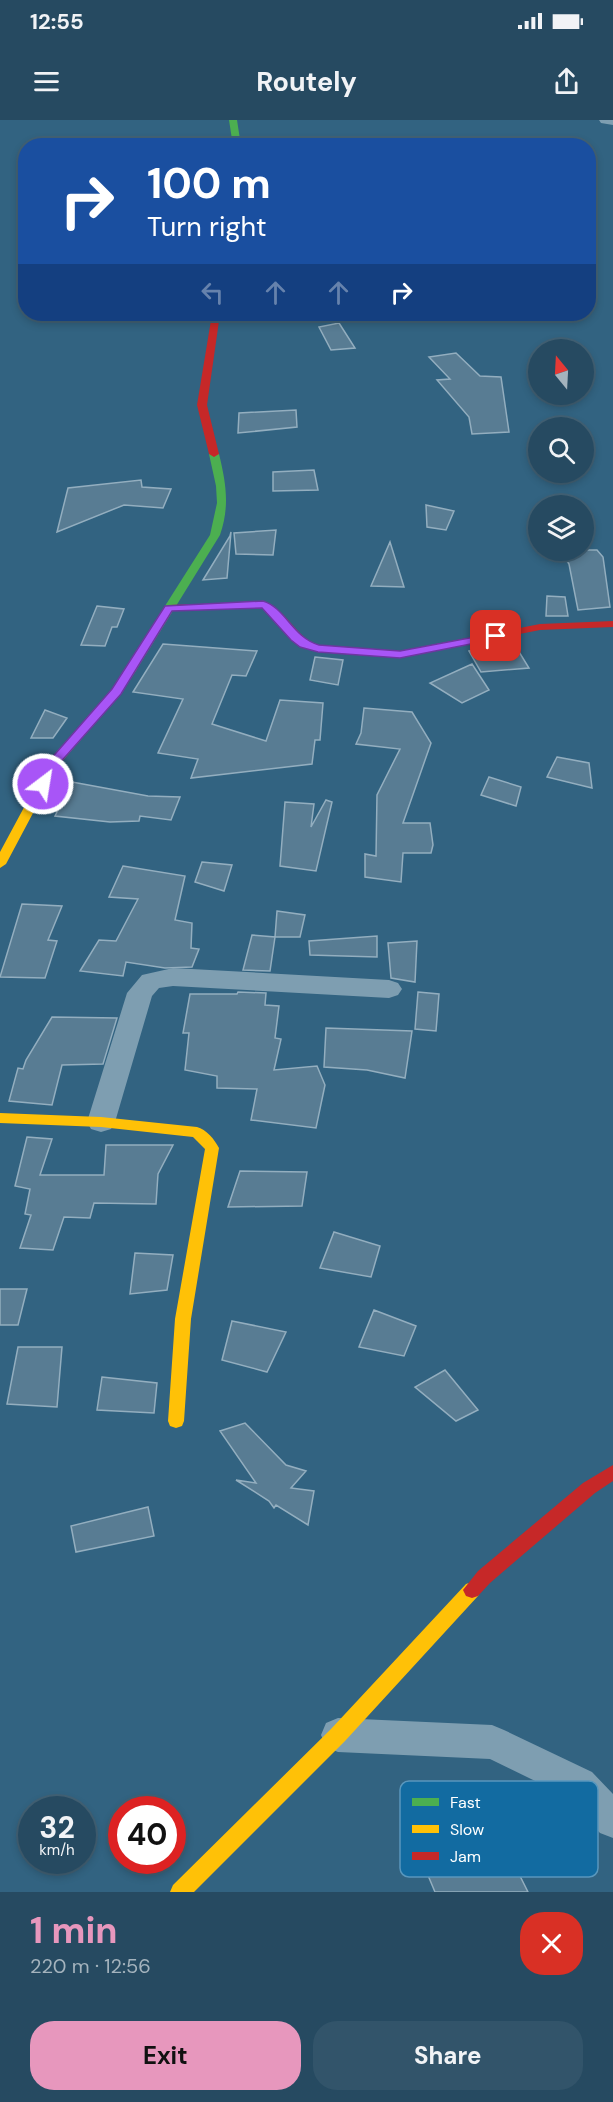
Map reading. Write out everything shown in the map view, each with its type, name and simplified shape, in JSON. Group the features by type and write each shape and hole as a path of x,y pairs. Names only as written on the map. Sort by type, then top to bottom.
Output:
{"street":[{"path":"233,120 236,138"},
{"path":"606,120 613,121"},
{"path":"0,864 53,764 117,691 215,535 222,516 224,497 202,405 215,321"},
{"path":"169,608 263,605 268,607 295,638 304,644 318,648 400,654 540,627 613,624"},
{"path":"101,1122 140,993 151,981 174,978 389,989"},
{"path":"0,1118 101,1122 197,1132 212,1148 183,1319 176,1421"},
{"path":"180,1892 338,1735 484,1577 589,1488 613,1472"},
{"path":"338,1735 492,1742 573,1781"},
{"path":"598,1804 613,1820"}],"building":[{"path":"339,323 355,348 331,350 319,327"},
{"path":"456,353 480,376 501,377 509,432 472,434 469,417 437,380 450,379 429,357"},
{"path":"296,410 297,427 238,433 239,413"},
{"path":"314,470 318,490 273,491 273,472"},
{"path":"141,480 142,487 171,489 163,508 124,505 57,532 68,488"},
{"path":"426,505 454,511 446,530 427,527"},
{"path":"276,530 273,555 236,554 234,533"},
{"path":"231,532 227,578 203,580 230,536"},
{"path":"390,542 404,587 371,586"},
{"path":"594,550 597,550 603,557 610,607 578,610 567,561 594,561"},
{"path":"547,596 565,597 568,616 546,616"},
{"path":"97,606 124,609 117,627 112,627 105,646 81,645"},
{"path":"513,642 529,668 481,672 469,651"},
{"path":"163,644 257,651 246,676 232,675 212,724 266,741 280,700 323,703 320,740 315,740 312,764 191,778 198,759 158,753 183,699 133,692"},
{"path":"315,657 343,660 338,685 310,680"},
{"path":"472,664 489,690 462,703 430,683"},
{"path":"364,708 412,712 431,743 403,823 430,823 433,845 431,853 403,853 401,882 365,877 365,854 376,856 377,795 400,749 356,744 361,733"},
{"path":"45,710 67,718 53,738 31,738"},
{"path":"557,757 589,763 592,788 547,777"},
{"path":"489,777 521,787 516,806 481,795"},
{"path":"72,782 148,796 180,797 171,820 140,816 139,821 110,822 55,816"},
{"path":"326,800 332,802 316,871 280,866 285,802 314,804 311,827"},
{"path":"202,862 232,865 224,891 195,882"},
{"path":"123,866 185,876 175,920 192,923 191,948 199,949 192,967 165,968 126,962 123,976 80,971 99,940 116,941 138,899 109,897"},
{"path":"22,904 62,906 48,940 57,941 45,978 0,977"},
{"path":"277,911 305,915 300,937 275,937"},
{"path":"252,935 275,937 270,971 243,970"},
{"path":"377,936 377,957 310,955 309,941"},
{"path":"417,941 415,982 391,978 388,943"},
{"path":"238,992 266,993 265,1005 279,1006 275,1038 281,1039 274,1070 317,1066 325,1085 316,1128 251,1120 257,1089 217,1088 217,1076 185,1070 189,1033 183,1033 190,994 237,994"},
{"path":"418,992 439,994 436,1031 415,1029"},
{"path":"52,1017 117,1018 103,1064 62,1065 52,1105 9,1101 18,1068 23,1069"},
{"path":"326,1028 412,1031 405,1078 367,1070 324,1067"},
{"path":"27,1137 52,1139 40,1175 104,1175 106,1145 173,1145 158,1174 156,1204 94,1203 90,1218 64,1217 53,1250 20,1248 31,1215 25,1214 30,1189 15,1186"},
{"path":"240,1171 307,1172 302,1206 228,1207"},
{"path":"334,1232 380,1246 371,1277 320,1268"},
{"path":"135,1253 173,1255 167,1290 130,1294"},
{"path":"0,1289 27,1289 18,1325 0,1325"},
{"path":"374,1310 416,1326 404,1356 359,1347"},
{"path":"232,1321 286,1332 267,1372 222,1360"},
{"path":"18,1347 62,1347 57,1407 7,1404"},
{"path":"445,1370 478,1410 456,1421 415,1387"},
{"path":"102,1377 157,1383 154,1413 97,1410"},
{"path":"245,1423 286,1465 306,1471 291,1488 314,1491 308,1525 276,1505 274,1508 269,1501 236,1480 256,1483 220,1431"},
{"path":"148,1507 154,1536 76,1552 71,1526"},
{"path":"429,1877 520,1877 528,1892 435,1892"}],"traffic: fast":[{"path":"233,120 236,138"},
{"path":"131,669 215,535 223,503 214,454"}],"traffic: slow":[{"path":"0,864 53,764 117,691 131,669"},
{"path":"0,1118 101,1122 197,1132 212,1148 183,1319 176,1421"},
{"path":"180,1892 338,1735 472,1590"}],"traffic: jam":[{"path":"214,454 202,405 215,321"},
{"path":"169,608 263,605 269,607 304,644 318,648 400,654 540,627 613,624"},
{"path":"472,1590 484,1577 589,1488 613,1472"}],"route":[{"path":"43,784 53,764 117,691 169,608 263,605 268,607 295,638 304,644 318,648 400,654 496,636"}]}
